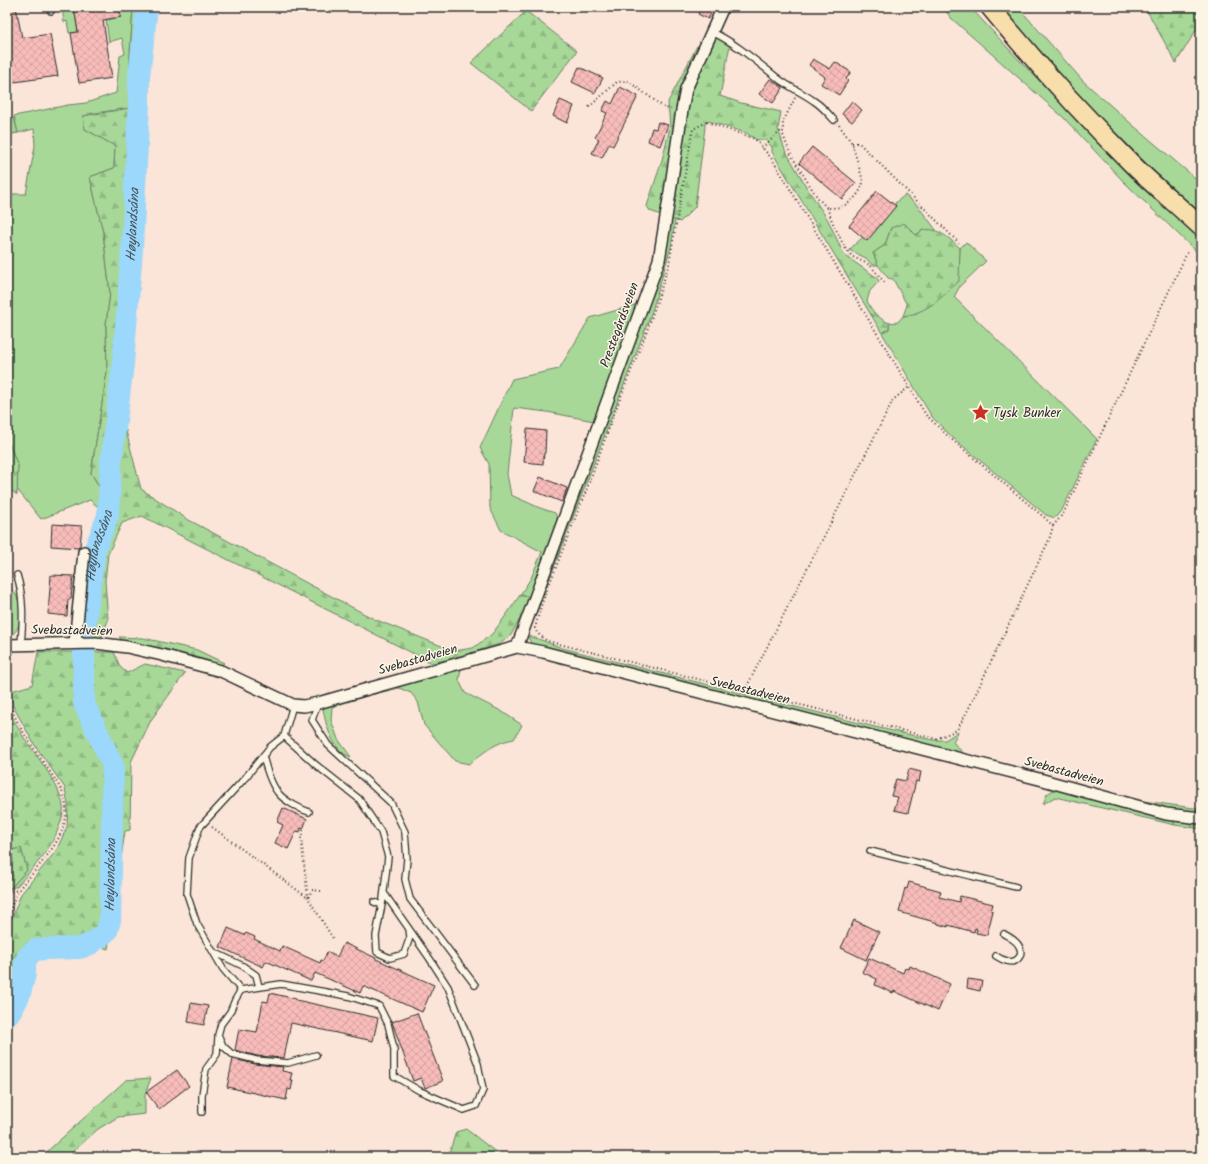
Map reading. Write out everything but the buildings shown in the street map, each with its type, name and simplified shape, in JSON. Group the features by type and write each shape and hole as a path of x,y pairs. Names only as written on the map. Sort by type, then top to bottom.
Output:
{"main road":[{"path":"990,7 1024,49 1107,138 1134,166 1201,227"}],"street":[{"name":"Prestegårdsveien","path":"517,647 659,260 686,89 723,7"},
{"path":"76,643 84,552"},
{"name":"Svebastadveien","path":"7,645 96,643 162,655 221,671 293,705 304,706 517,647 543,652 1043,780 1166,814 1201,818"}],"lane":[{"path":"712,32 722,36 769,70 781,81 822,106 834,120"},
{"path":"17,575 20,587 23,618 21,644"},
{"path":"318,703 312,720 328,745 391,803 405,832 407,859 405,879 410,899 475,985"},
{"path":"241,990 223,969 197,924 187,894 189,858 200,827 245,778 270,747 284,736 293,705"},
{"path":"284,736 316,765 359,799 381,832 388,857 384,893 376,936 378,952 390,958 404,954 410,937 410,929"},
{"path":"263,756 268,775 279,794 299,808 309,812"},
{"path":"870,851 1016,887"},
{"path":"202,1112 202,1096 206,1069 216,1054 221,1024 230,1012 241,990 281,984 348,996 379,1006 388,1024 394,1049 394,1076 420,1091 464,1110 476,1106 483,1090 478,1064 448,987 410,929 384,893"},
{"path":"374,902 382,905"},
{"path":"996,956 1006,961 1013,962 1018,960 1020,956 1021,951 1019,946 1016,942 1004,934"},
{"path":"213,952 243,966 256,975 259,987"},
{"path":"218,1035 223,1046 232,1054 256,1060 288,1063 316,1055"}],"path":[{"path":"589,107 617,82 628,82 665,108 682,110"},
{"path":"799,91 791,105 784,122 783,129 783,135 791,155 817,197 827,208 845,248 853,257 870,265 885,283"},
{"path":"827,208 841,207 850,202 863,187 864,181 852,143 834,120"},
{"path":"1053,526 950,438 926,415 772,159 755,139 707,122 693,129 670,257 660,292 648,328 542,603 535,628 537,633 548,640 936,739 957,730 1049,540 1053,526 1063,514 1188,251"},
{"path":"762,148 783,129"},
{"path":"852,143 859,143 959,243"},
{"path":"745,690 893,400 909,387"},
{"path":"7,696 10,707 21,729 62,791 66,810 65,821 56,841 49,854 19,890 7,922"},
{"path":"204,822 308,898 334,940"},
{"path":"303,830 301,838 308,898"},
{"path":"7,892 19,890"},
{"path":"308,898 312,890 321,891"},
{"path":"7,966 7,976"}],"green space":[{"path":"74,7 78,32 69,33 67,21 64,22 62,8"},
{"path":"119,7 133,7 130,54 130,108 88,114 85,129 115,146 114,168 90,177 103,232 110,293 106,325 107,372 91,473 104,494 104,512 90,500 41,519 16,488 18,466 7,441 7,194 26,194 35,146 34,129 18,133 14,116 68,105 86,103 116,93 120,56 125,54 122,38 109,42 106,20 121,17"},
{"path":"133,7 149,7 146,92 125,427 141,489 187,519 374,619 454,651 473,648 492,634 520,595 530,597 526,608 511,635 500,644 432,663 142,516 122,523 108,554 105,581 108,620 101,640 86,640 85,613 89,558 104,512 104,494 91,473 107,372 106,325 110,293 103,232 90,177 114,168 115,146 85,129 83,116 130,108 130,54"},
{"path":"943,7 970,7 1019,60 1148,191 1201,238 1201,256 1123,181 1063,117 951,18"},
{"path":"1002,7 1018,7 1083,81 1201,183 1201,214 1157,174 1086,103"},
{"path":"1145,7 1201,7 1201,22 1176,63"},
{"path":"526,11 577,51 531,111 471,63"},
{"path":"715,36 730,45 720,96 741,103 781,112 778,129 785,150 828,220 844,255 876,277 879,281 870,291 867,301 871,309 881,319 889,323 889,329 882,333 772,152 772,147 765,140 757,140 746,133 705,120 695,207 680,222 650,211 647,206 662,160 670,127 668,102 697,46 710,48"},
{"path":"14,118 18,133 7,135 7,120"},
{"path":"905,195 917,205 937,231 923,230 916,235 891,228 885,245 873,253 878,265 872,265 866,258 849,250 896,206 895,203"},
{"path":"670,218 675,220 671,247 651,314 535,617 528,627"},
{"path":"904,223 916,235 924,230 934,230 944,234 960,248 959,281 927,308 919,312 903,316 907,305 893,279 888,278 878,265 873,253 885,245 891,228"},
{"path":"966,242 986,261 960,286 954,297 1097,439 1063,508 1055,518 1046,515 953,438 932,417 882,333 889,329 889,323 898,322 903,316 914,315 958,281 960,248"},
{"path":"638,304 594,421 547,412 514,408 507,474 511,495 555,513 558,520 530,597 520,595 531,578 542,552 501,530 490,508 489,464 480,448 512,379 559,369 590,318"},
{"path":"8,441 18,466 17,495 7,487"},
{"path":"7,586 13,591 18,600 20,606 20,619 16,630 12,635 7,637 7,621 10,618 11,603 7,599"},
{"path":"529,636 562,648 875,727 933,740 945,740 958,732 953,742 964,754 900,739 865,728 542,646 531,643"},
{"path":"119,637 143,638 197,650 224,663 221,665 197,657 123,641"},
{"path":"38,652 114,652 120,667 127,673 145,664 185,673 151,720 131,762 130,830 125,831 108,949 88,943 36,948 27,954 22,964 19,984 14,998 7,1010 7,995 11,974 7,941 10,923 21,894 56,851 67,827 68,805 65,788 34,744 13,706 9,690 11,691 32,685"},
{"path":"496,657 461,669 459,680 465,693 501,711 522,725 514,739 495,745 469,764 455,761 424,725 418,702 411,693 399,688 366,696 332,707 331,720 338,739 351,757 339,749 331,737 323,708 331,704"},
{"path":"7,706 24,738 55,784 63,804 62,818 52,842 36,865 17,886 10,889 27,870 21,848 7,851"},
{"path":"1057,788 1172,819 1175,825 1055,797 1043,804 1047,794"},
{"path":"1136,800 1201,809 1201,816 1168,809"},
{"path":"1172,819 1201,823 1201,829 1175,825"},
{"path":"21,848 27,870 7,892 7,851"},
{"path":"151,1078 145,1094 145,1114 118,1117 98,1129 67,1157 41,1157 126,1080"},
{"path":"466,1129 502,1157 448,1157 456,1132"}],"waterway":[{"name":"Høylandsåna","path":"7,1015 11,1011 19,996 25,974 25,963 28,956 35,950 80,948 92,943 107,931 110,920 113,766 84,703 84,632 95,549 108,516 111,461 123,364 132,249 139,76 147,7"}],"place":[{"name":"Tysk Bunker","path":"980,413"}]}
